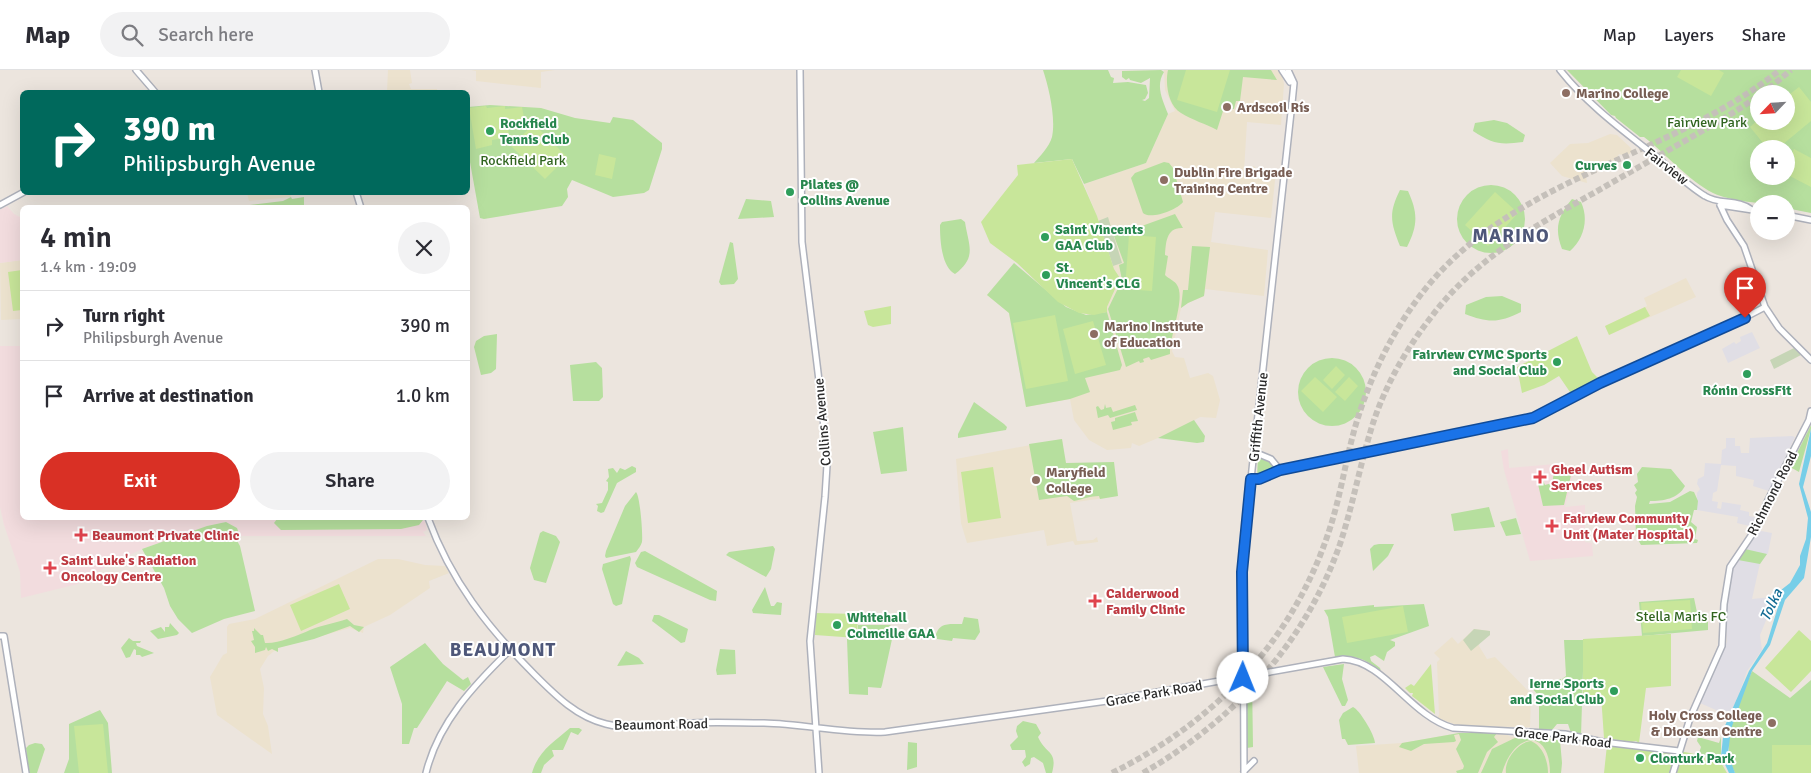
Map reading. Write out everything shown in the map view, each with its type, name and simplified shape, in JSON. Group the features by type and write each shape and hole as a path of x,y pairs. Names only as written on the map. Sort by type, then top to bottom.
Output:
{"street":[{"path":"136,70 153,90"},
{"path":"315,70 320,90"},
{"name":"Collins Avenue","path":"800,70 802,242 822,406 827,465 810,641 819,773"},
{"path":"1282,70 1289,79 1293,92"},
{"name":"Griffith Avenue","path":"1244,772 1242,572 1294,82 1288,70"},
{"name":"Fairview","path":"1560,70 1580,93 1619,129 1698,191 1718,203"},
{"path":"0,205 20,194"},
{"path":"1750,208 1722,200 1718,203 1744,246 1765,308 1779,328 1811,360"},
{"path":"1795,217 1811,220"},
{"path":"1251,479 1259,479 1280,470 1533,418 1600,383 1713,334 1765,308"},
{"name":"Richmond Road","path":"1673,773 1690,718 1722,646 1724,604 1730,566 1757,527 1768,500 1809,420 1811,411"},
{"path":"1254,452 1272,459 1280,470"},
{"name":"Beaumont Road","path":"429,520 464,591 493,632 572,709 605,724 622,726 693,723 768,723 816,727"},
{"path":"2,636 18,715 26,773"},
{"path":"426,773 438,738 457,708 510,650"},
{"name":"Grace Park Road","path":"816,727 858,733 885,732 1108,701 1336,660 1350,660 1374,671 1422,712 1440,723 1453,728 1565,734 1602,742 1679,751"},
{"path":"1244,772 1254,761"}],"shaded area":[{"path":"388,70 410,70 412,83 409,84 411,89 437,89 437,90 387,90"},
{"path":"471,70 555,70 541,72 541,88 476,81 476,71"},
{"path":"1164,70 1278,70 1282,75 1284,84 1281,125 1247,122 1244,171 1254,166 1258,170 1276,171 1271,218 1215,212 1211,242 1268,250 1264,296 1205,289 1204,296 1181,308 1172,351 1175,357 1184,358 1190,378 1208,373 1213,376 1220,400 1216,418 1200,417 1177,430 1139,446 1132,443 1131,448 1107,450 1089,440 1074,420 1070,399 1026,407 1009,313 987,295 1014,263 1066,307 1086,315 1106,309 1120,278 1114,269 1097,216 1084,184 1146,163 1168,114 1175,111 1165,90"},
{"path":"1610,134 1617,135 1631,148 1632,152 1626,156 1619,154 1616,160 1589,164 1588,161 1584,162 1587,183 1562,176 1550,163 1570,144 1588,143"},
{"path":"248,195 290,195 291,197 249,201"},
{"path":"7,206 14,214 20,217 20,260 0,263 0,210"},
{"path":"20,260 20,319 1,320 0,263"},
{"path":"1686,278 1696,297 1609,335 1605,326 1647,306 1644,298"},
{"path":"1752,332 1760,348 1728,363 1722,349 1734,342 1736,344 1741,341 1740,337"},
{"path":"0,346 20,346 20,520 423,520 427,530 423,532 426,536 240,536 237,528 226,522 207,526 142,549 111,564 78,584 21,598 20,572 0,507"},
{"path":"1795,437 1769,491 1753,486 1754,480 1736,476 1736,466 1721,465 1717,491 1713,493 1712,501 1718,502 1717,508 1721,509 1722,502 1741,505 1740,510 1749,512 1749,516 1758,518 1754,527 1737,523 1738,517 1697,510 1697,493 1700,489 1697,484 1698,479 1704,476 1705,463 1721,464 1722,450 1726,448 1726,438 1735,438 1735,446 1740,446 1741,453 1749,453 1750,438"},
{"name":"Maryfield College","path":"1062,439 1065,463 1113,464 1117,496 1070,503 1077,541 1093,540 1097,537 1098,542 1075,545 1073,541 1047,546 1044,530 967,543 961,523 956,459"},
{"path":"1508,449 1509,468 1555,464 1556,470 1575,468 1565,507 1585,505 1585,542 1592,543 1593,556 1530,561 1504,470 1501,451"},
{"path":"1756,530 1772,533 1768,553 1760,563 1752,599 1772,597 1774,601 1760,635 1762,650 1747,671 1732,714 1726,720 1716,710 1700,703 1727,642 1726,621 1730,571"},
{"path":"378,559 398,559 425,565 445,566 449,573 429,581 430,588 390,615 364,627 363,633 350,628 278,648 268,656 260,669 264,688 263,714 268,726 272,754 217,715 210,677 223,655 227,653 227,627 229,624 255,619"},
{"path":"1474,629 1490,631 1490,635 1480,641 1479,646 1487,659 1495,657 1531,694 1530,727 1460,726 1437,718 1439,715 1437,662 1440,659 1434,653 1452,637 1458,644"},
{"path":"1459,733 1504,733 1511,737 1524,736 1559,739 1562,763 1561,773 1359,773 1356,746 1402,743"}],"green space":[{"path":"1043,70 1108,70 1111,77 1114,78 1113,83 1128,82 1146,85 1148,93 1145,99 1142,100 1145,101 1149,98 1150,78 1141,83 1129,78 1126,80 1122,77 1122,71 1161,70 1164,72 1161,77 1160,88 1168,114 1146,163 1084,184 1072,159 1034,163 1049,144 1053,129 1048,85"},
{"path":"1168,70 1271,70 1277,80 1243,77 1240,101 1236,101 1234,109 1224,108 1217,130 1177,110 1168,94"},
{"path":"1186,70 1230,70 1217,112 1177,100"},
{"name":"Fairview Park","path":"1567,70 1811,70 1811,213 1795,210 1795,195 1750,195 1750,202 1713,193 1686,174 1644,137 1640,137 1615,116 1611,115"},
{"path":"1681,70 1719,70 1724,73 1711,96 1677,77"},
{"path":"1799,87 1811,102 1811,121 1788,140 1761,140 1752,130 1795,130 1795,90"},
{"name":"Rockfield Park","path":"490,105 541,108 575,118 610,123 613,117 633,120 662,143 662,149 649,190 644,193 613,197 572,180 567,189 568,197 562,206 484,219 480,218 470,162 470,107"},
{"name":"Rockfield Tennis Club","path":"505,106 505,109 522,107 525,123 508,125 509,137 492,140 492,145 476,149 470,108"},
{"path":"1494,120 1507,123 1525,135 1523,142 1497,143 1473,131 1475,123"},
{"path":"534,124 567,157 545,179 511,146"},
{"path":"1795,150 1811,158 1811,187 1795,179"},
{"path":"599,154 616,158 612,179 595,175"},
{"name":"Saint Vincents GAA Club","path":"1072,159 1097,216 1114,269 1120,278 1107,307 1107,312 1094,315 1079,313 1058,302 1017,263 990,243 981,222 1018,175 1017,165"},
{"path":"1164,162 1169,163 1173,168 1183,202 1163,213 1146,215 1143,213 1131,178 1135,173"},
{"path":"1491,185 1504,188 1515,195 1522,206 1525,219 1522,232 1515,243 1504,250 1491,253 1478,250 1467,243 1460,232 1457,219 1460,206 1467,195 1478,188"},
{"path":"1400,190 1408,191 1415,213 1415,225 1407,247 1400,246 1392,218 1396,198"},
{"path":"1495,192 1518,213 1488,246 1465,225"},
{"path":"291,197 292,199 304,197 304,205 250,205 283,201"},
{"path":"746,199 771,201 774,217 738,219"},
{"path":"1572,199 1581,202 1585,222 1579,241 1570,251 1562,249 1558,228 1563,211"},
{"path":"1175,214 1183,228 1177,228 1170,233 1165,255 1168,256 1165,275 1176,284 1180,299 1170,354 1151,360 1149,357 1143,359 1144,362 1140,363 1139,361 1126,367 1108,309 1122,280 1119,265 1124,263 1114,236"},
{"path":"1108,217 1122,263 1113,266 1098,221"},
{"path":"961,219 965,222 970,250 967,262 955,274 950,270 944,259 940,225 942,222"},
{"path":"1129,235 1156,237 1152,291 1125,289"},
{"path":"730,242 733,243 738,279 734,284 721,285 719,282"},
{"path":"1192,246 1210,247 1204,296 1181,308 1183,290 1188,290"},
{"path":"1014,263 1066,307 1086,315 1107,312 1122,365 1120,370 1085,378 1090,392 1070,399 1026,407 1009,313 987,295"},
{"path":"20,270 20,310 13,311 8,272"},
{"path":"1502,296 1521,304 1521,312 1500,320 1480,319 1465,314 1466,305 1486,297"},
{"path":"891,306 891,324 873,327 868,325 864,311"},
{"path":"1645,307 1650,316 1609,335 1605,326"},
{"path":"1055,315 1068,381 1026,389 1013,323"},
{"path":"1093,321 1106,365 1075,374 1063,329"},
{"path":"497,334 496,369 491,373 481,375 474,347 476,341 484,336"},
{"name":"Fairview CYMC Sports and Social Club","path":"1577,336 1592,372 1600,380 1572,395 1559,376 1544,385 1522,393 1517,367"},
{"path":"1794,348 1801,355 1774,369 1770,360"},
{"path":"1332,358 1345,361 1356,368 1363,379 1366,392 1363,405 1356,416 1345,423 1332,426 1319,423 1308,416 1301,405 1298,392 1301,379 1308,368 1319,361"},
{"path":"596,362 602,368 603,397 599,401 573,401 570,365"},
{"path":"1336,366 1345,375 1332,389 1323,380"},
{"path":"1315,377 1337,397 1323,412 1301,391"},
{"path":"1349,377 1358,386 1345,401 1335,392"},
{"path":"974,402 1004,424 1007,427 1006,430 958,438 958,434"},
{"path":"1105,404 1106,408 1111,407 1113,412 1135,405 1137,410 1110,418 1108,415 1098,418 1096,407 1098,406 1101,410 1104,409"},
{"path":"1135,412 1138,421 1131,422 1132,425 1113,430 1111,422 1115,421 1115,418"},
{"path":"1194,420 1205,436 1204,442 1197,443 1158,438"},
{"path":"1811,425 1811,429 1799,472 1790,467"},
{"path":"903,427 907,471 881,474 873,432"},
{"path":"1062,439 1066,463 1114,462 1118,496 1100,499 1099,496 1096,496 1074,501 1067,496 1039,500 1029,444"},
{"path":"1258,456 1269,460 1275,468 1257,477"},
{"path":"632,466 636,468 636,472 617,483 604,512 597,511 598,506 596,504 602,503 608,490 608,482 606,481 609,477 608,469 613,468 617,473 620,468 625,470"},
{"path":"993,467 1001,518 968,523 961,472"},
{"path":"1642,467 1671,469 1685,486 1674,496 1665,500 1650,501 1649,504 1670,502 1690,491 1694,492 1698,501 1697,510 1694,510 1691,522 1697,527 1695,539 1698,540 1697,543 1641,545 1636,536 1635,506 1637,497 1635,493 1637,490 1634,485 1638,482 1637,474"},
{"path":"1572,471 1564,505 1543,506 1538,484 1541,476 1545,485 1552,483 1554,473"},
{"path":"636,492 641,516 641,545 636,552 606,558 606,551 625,506"},
{"path":"1489,507 1495,527 1454,531 1451,514"},
{"path":"1516,518 1521,534 1506,536 1500,522"},
{"path":"276,520 423,520 419,525 401,529 281,530 274,523"},
{"path":"226,522 237,528 240,536 236,539 240,546 255,611 224,619 192,633 178,619 170,606 164,588 142,549 207,526"},
{"path":"543,531 556,536 560,542 546,583 534,580 530,568 540,533"},
{"path":"1394,544 1388,556 1373,571 1370,549 1374,545"},
{"path":"773,546 775,549 771,569 766,577 726,555 729,552"},
{"path":"1745,549 1767,554 1760,564 1738,560"},
{"path":"645,551 717,591 716,601 637,567 635,563 641,552"},
{"path":"630,556 622,604 616,606 613,604 602,569 603,564"},
{"path":"339,584 350,609 301,631 290,605"},
{"path":"765,587 771,606 774,606 777,602 782,603 781,615 753,613 752,610"},
{"name":"Stella Maris FC","path":"1694,598 1698,617 1708,616 1708,630 1642,636 1639,602"},
{"name":"Stella Maris FC","path":"1690,600 1692,629 1643,633 1641,603"},
{"path":"1424,604 1429,626 1390,640 1395,642 1395,646 1387,652 1384,661 1375,655 1370,657 1371,661 1381,671 1360,658 1348,656 1335,657 1328,617 1324,610 1374,605 1374,607"},
{"path":"1403,606 1408,632 1347,643 1342,617"},
{"name":"Whitehall Colmcille GAA","path":"816,613 858,614 857,638 815,635"},
{"path":"654,615 659,615 688,629 685,642 681,643 652,621"},
{"path":"964,617 978,619 980,632 975,640 953,638 952,641 935,637 942,626 962,624"},
{"path":"347,619 354,625 364,627 359,632 350,626 314,639 278,648 278,652 272,649 268,651 266,647 265,650 255,653 255,647 251,641 254,640 252,631 254,631 254,628 263,635 265,643 270,643 288,639 315,628"},
{"path":"170,623 179,633 177,635 158,639 150,631 161,627 165,632 165,627 169,627"},
{"path":"858,625 890,625 894,630 881,688 868,687 868,695 849,694 847,639 858,639"},
{"path":"1474,629 1490,631 1490,635 1471,651 1463,640"},
{"path":"1799,630 1811,641 1811,671 1791,692 1765,668"},
{"path":"1671,634 1670,639 1583,671 1581,736 1571,733 1568,724 1557,724 1552,730 1539,729 1539,696 1528,684 1538,682 1539,685 1547,684 1547,681 1561,679 1561,682 1564,682 1562,679 1566,676 1564,640 1601,640"},
{"name":"Ierne Sports and Social Club","path":"1671,634 1671,686 1646,688 1639,743 1636,741 1604,738 1601,695 1583,695 1583,639"},
{"path":"129,638 133,641 141,641 136,643 137,646 154,653 142,657 136,655 136,650 134,649 130,657 126,658 121,648"},
{"path":"425,643 443,664 463,680 468,677 471,684 464,691 447,681 417,728 414,728 409,744 402,744 402,704 390,667"},
{"path":"720,649 735,650 736,674 717,675 716,670"},
{"path":"626,651 639,658 644,664 617,666"},
{"path":"1344,664 1342,679 1348,700 1345,706 1342,706 1323,667"},
{"path":"1431,664 1435,714 1405,688 1411,684 1414,686"},
{"name":"Holy Cross College & Diocesan Centre","path":"1752,671 1790,698 1811,680 1811,745 1773,745 1772,773 1735,773 1730,761 1730,735 1733,722"},
{"path":"1252,678 1253,747 1247,748 1244,679"},
{"path":"1353,707 1359,712 1366,723 1375,743 1348,745 1345,739 1342,739 1339,720 1343,713"},
{"path":"100,710 108,723 112,773 64,773 69,759 69,724"},
{"path":"1023,721 1036,724 1041,733 1038,737 1041,743 1052,756 1052,773 1046,773 1043,763 1034,757 1031,758 1030,764 1025,767 1022,762 1026,757 1025,750 1012,750 1010,745 1018,737 1017,726"},
{"path":"103,724 108,773 79,773 74,726"},
{"path":"570,728 582,730 578,735 571,732 563,750 552,750 554,756 544,765 541,773 532,773 542,753"},
{"path":"1459,733 1497,733 1494,737 1498,742 1487,752 1478,773 1457,773 1456,771 1463,769 1464,766 1456,749 1461,740 1459,734 1454,735 1456,741 1454,742 1424,744 1411,751 1399,747 1402,743"},
{"path":"1519,736 1560,740 1561,773 1550,773 1548,758 1544,748 1538,742 1530,740 1522,743 1515,749 1502,773 1481,773 1492,749"},
{"path":"1698,737 1719,743 1721,737 1721,755 1724,766 1719,759 1699,753 1701,747 1697,741"},
{"path":"1531,741 1542,750 1548,773 1506,773 1507,763 1513,752 1521,745"},
{"path":"908,742 917,743 917,767 907,770"},
{"path":"35,743 42,744 45,749 37,773 29,773 26,748"},
{"name":"Clonturk Park","path":"1607,745 1672,753 1674,760 1670,773 1604,773"},
{"path":"1772,745 1811,745 1811,773 1772,773"},
{"path":"1680,751 1719,759 1727,773 1674,773"}],"water":[{"path":"1811,429 1811,456 1803,487 1811,512 1811,537 1804,578 1785,600 1770,645 1752,671 1731,729 1728,754 1735,773 1729,773 1721,756 1724,728 1749,671 1767,643 1781,597 1781,590 1790,583 1800,565 1800,556 1806,539 1808,518 1799,484"}],"tunnel":[{"path":"1112,773 1150,752 1185,729 1217,702 1246,673 1273,641 1315,569 1330,528 1352,437 1376,370 1394,335 1426,288 1463,250 1505,219 1549,193 1691,125 1737,100 1780,70"},
{"path":"1773,85 1791,70"},
{"path":"1143,773 1176,752 1236,704 1286,647 1307,615 1325,580 1340,544 1370,433 1388,386 1413,343 1449,296 1486,261 1527,232 1750,102"}],"place":[{"name":"Marino College","path":"1566,93"},
{"name":"Ardscoil Rís","path":"1227,107"},
{"name":"Rockfield Tennis Club","path":"490,131"},
{"name":"Curves","path":"1627,165"},
{"name":"Dublin Fire Brigade Training Centre","path":"1164,180"},
{"name":"Pilates @ Collins Avenue","path":"790,192"},
{"name":"Saint Vincents GAA Club","path":"1045,237"},
{"name":"St. Vincent's CLG","path":"1046,275"},
{"name":"Marino Institute of Education","path":"1094,334"},
{"name":"Fairview CYMC Sports and Social Club","path":"1557,362"},
{"name":"Rónin CrossFit","path":"1747,374"},
{"name":"Gheel Autism Services","path":"1540,477"},
{"name":"Maryfield College","path":"1036,480"},
{"name":"Fairview Community Unit (Mater Hospital)","path":"1552,526"},
{"name":"Beaumont Private Clinic","path":"81,535"},
{"name":"Saint Luke's Radiation Oncology Centre","path":"50,568"},
{"name":"Calderwood Family Clinic","path":"1095,601"},
{"name":"Whitehall Colmcille GAA","path":"837,625"},
{"name":"Ierne Sports and Social Club","path":"1614,691"},
{"name":"Holy Cross College & Diocesan Centre","path":"1772,723"},
{"name":"Clonturk Park","path":"1640,758"}],"district":[{"name":"MARINO","path":"1511,235"},
{"name":"BEAUMONT","path":"503,649"}],"route":[{"path":"1243,678 1242,572 1251,479 1259,479 1280,470 1512,424 1533,418 1600,383 1700,340 1745,318"}],"water label":[{"name":"Tolka","path":"1771,605"}]}
